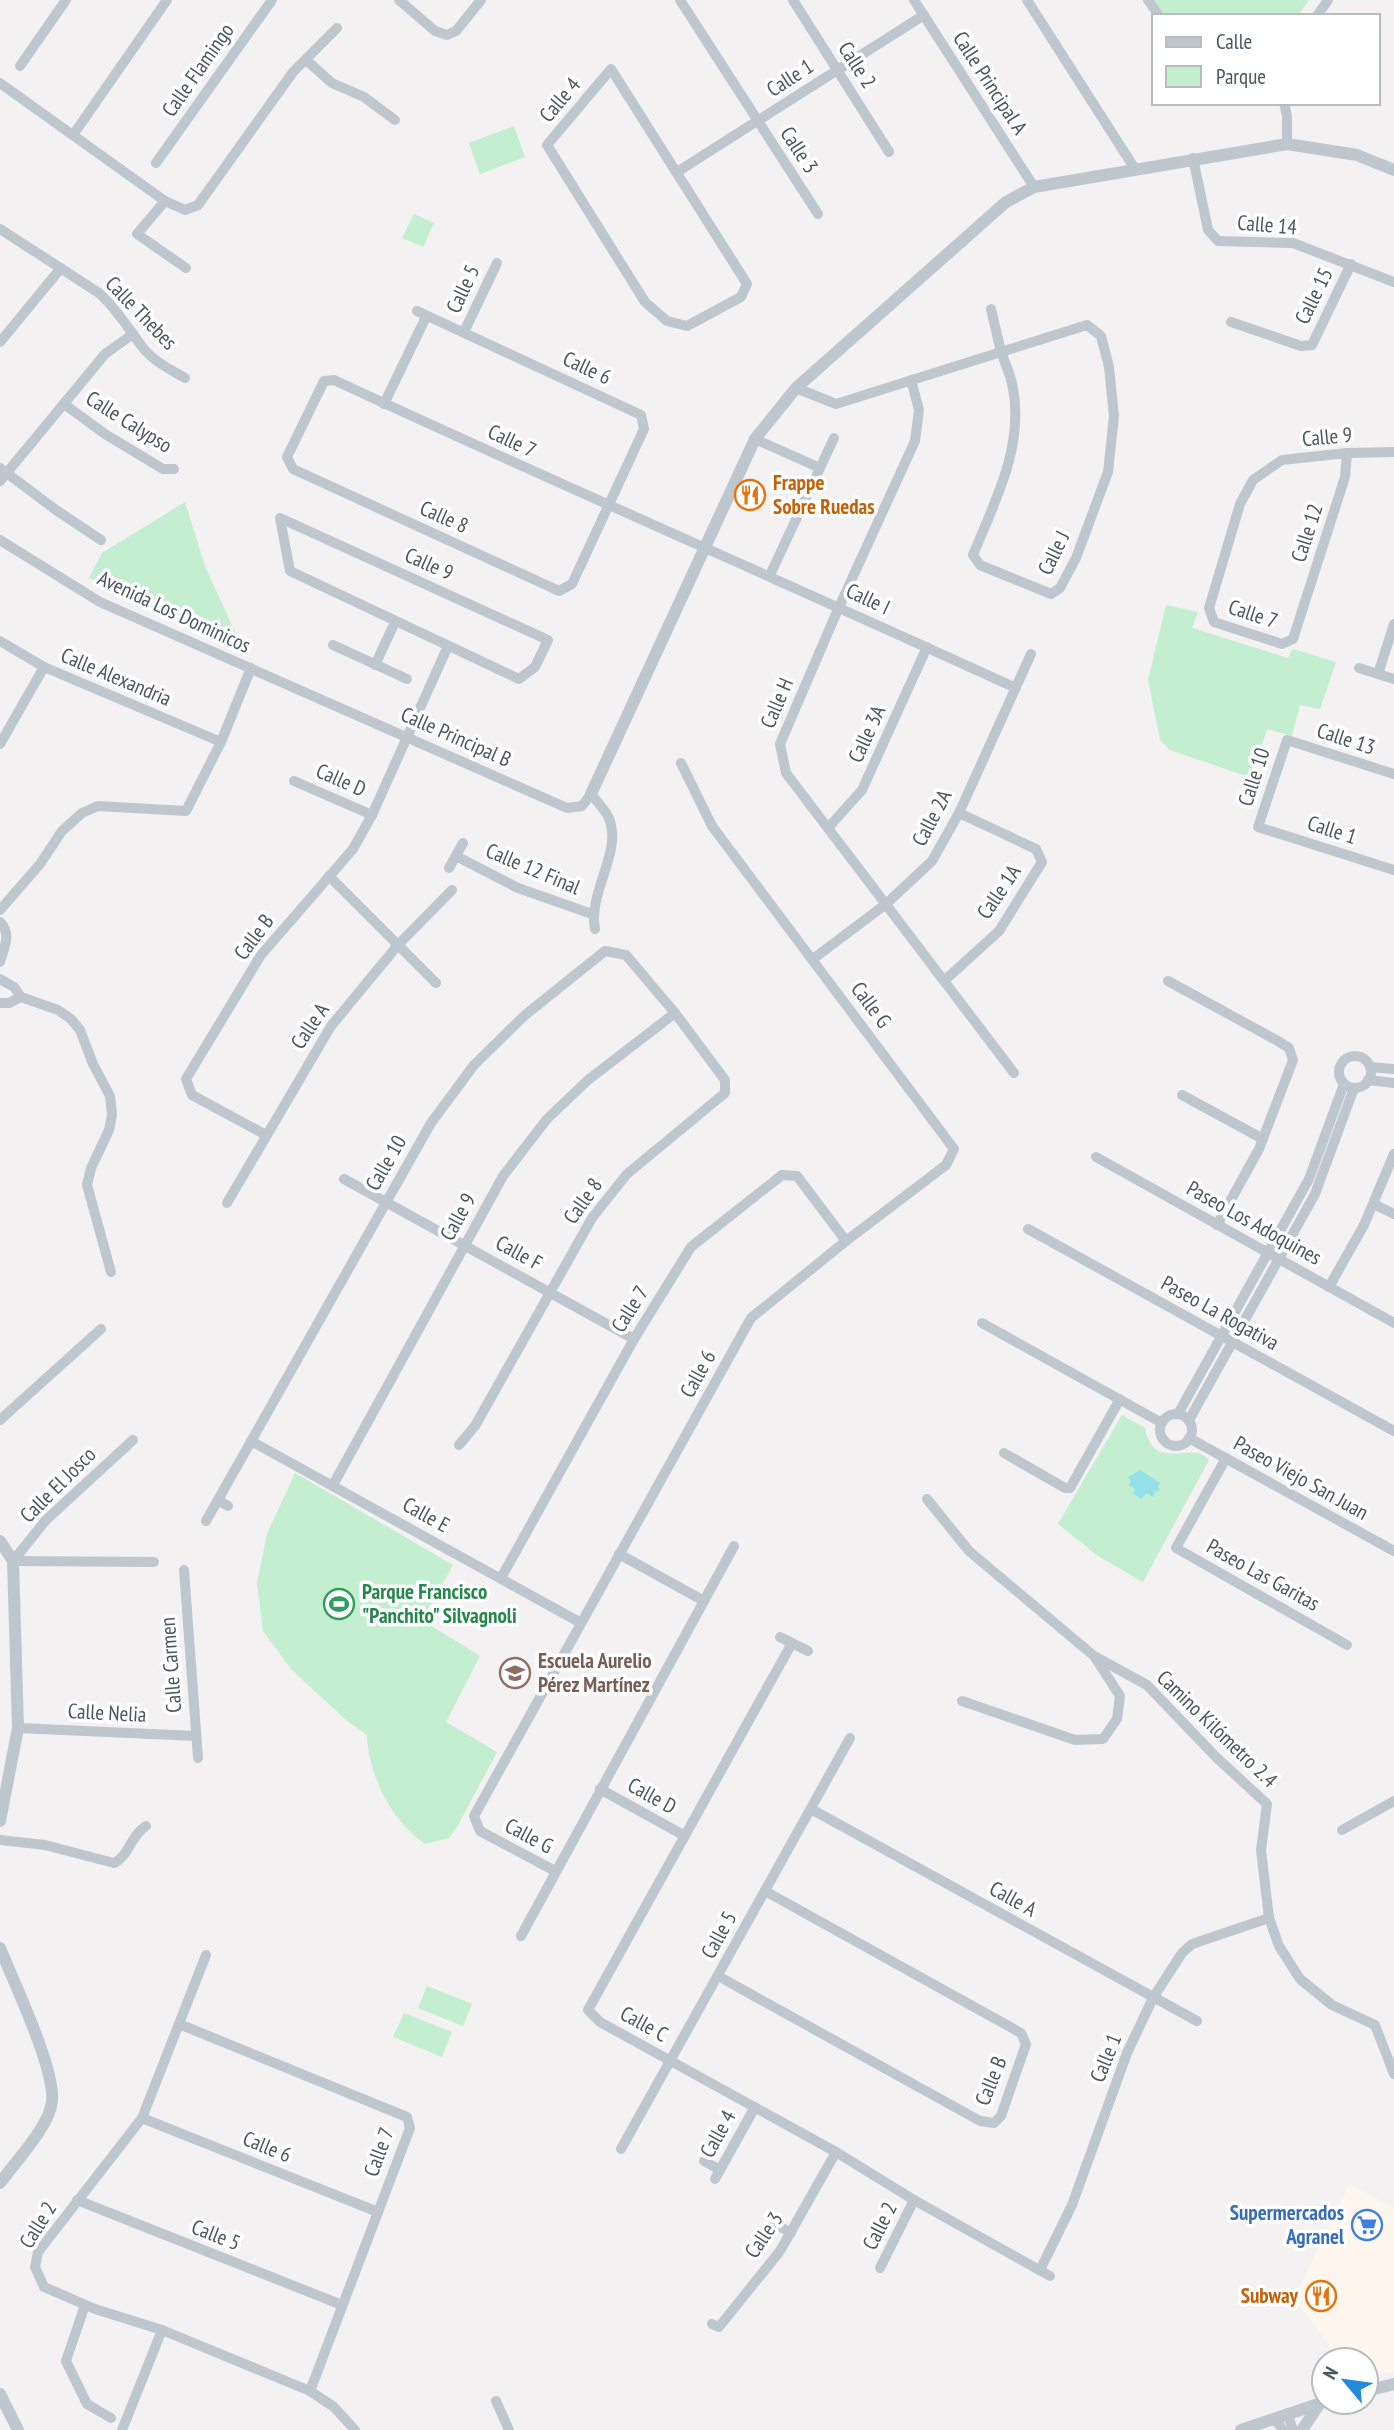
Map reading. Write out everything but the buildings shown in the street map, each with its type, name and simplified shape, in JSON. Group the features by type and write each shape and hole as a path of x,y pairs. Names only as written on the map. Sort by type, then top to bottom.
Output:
{"street":[{"path":"20,66 66,0"},
{"path":"73,135 167,0"},
{"name":"Calle Flamingo","path":"156,163 272,0"},
{"path":"399,0 435,31 447,36 456,31 481,0"},
{"name":"Calle 3","path":"680,0 818,214"},
{"name":"Calle 2","path":"793,0 890,152"},
{"name":"Calle Principal A","path":"914,0 1034,187"},
{"path":"1027,0 1135,169"},
{"name":"Calle 1","path":"677,172 924,15"},
{"path":"0,83 165,201 185,210 198,205 293,72 337,28"},
{"path":"306,60 332,83 364,97 395,120"},
{"name":"Calle 4","path":"611,69 677,172 747,284 741,297 687,326 667,321 645,302 547,145 611,69"},
{"path":"1284,105 1287,144"},
{"path":"591,794 755,439 796,388 1006,202 1034,187 1287,144 1357,155 1394,170"},
{"name":"Calle 14","path":"1193,158 1208,230 1218,241 1293,243 1394,282"},
{"path":"165,201 137,234 186,268"},
{"name":"Calle Thebes","path":"0,229 99,293 113,305 155,360 185,378"},
{"name":"Calle 5","path":"464,332 496,262"},
{"name":"Calle 15","path":"1231,323 1301,346 1312,345 1351,264"},
{"path":"0,342 61,268"},
{"name":"Calle J","path":"796,388 836,404 911,380 1001,352 1087,325 1101,336 1109,367 1114,416 1108,472 1076,558 1060,588 1051,594 980,565 973,555 1006,476 1015,437 1013,388 1001,352 991,309"},
{"name":"Calle 6","path":"384,404 421,314 464,332 641,415 644,429 608,506"},
{"path":"101,540 2,474 106,354 133,334"},
{"name":"Calle 7","path":"315,399 324,381 334,380 703,548"},
{"name":"Calle H","path":"911,380 919,410 915,441 780,744 786,773 1014,1073"},
{"name":"Calle 8","path":"315,399 287,457 293,469 559,591 572,584 608,506"},
{"name":"Calle Calypso","path":"64,404 105,434 163,469 174,469"},
{"path":"770,575 834,438"},
{"path":"755,439 820,468"},
{"name":"Calle 9","path":"1213,594 1240,504 1253,480 1282,460 1348,453 1394,452"},
{"name":"Calle 12","path":"1298,624 1345,477 1348,453"},
{"name":"Calle 9","path":"280,518 548,640 535,667 519,679 395,622 290,571 280,518"},
{"name":"Avenida Los Dominicos","path":"0,540 100,602 251,668 221,741 186,811 98,806 82,813 62,831 40,864 0,910"},
{"name":"Calle I","path":"703,548 770,575 1016,688"},
{"name":"Calle 7","path":"1213,594 1209,608 1214,622 1282,643 1293,639 1298,624"},
{"path":"375,664 395,622"},
{"path":"1378,674 1394,624"},
{"name":"Calle Alexandria","path":"0,641 44,667 221,741"},
{"path":"333,645 407,679"},
{"path":"407,737 448,646"},
{"name":"Calle 3A","path":"828,828 862,790 928,647"},
{"name":"Calle 2A","path":"813,959 886,904 932,861 959,813 1031,654"},
{"path":"0,744 44,667"},
{"name":"Calle Principal B","path":"251,668 567,808 582,806 591,794"},
{"path":"1359,668 1394,679"},
{"name":"Calle B","path":"266,1135 192,1095 186,1079 261,955 354,849 407,737"},
{"name":"Calle 13","path":"1287,740 1394,774"},
{"name":"Calle 10","path":"1258,827 1287,740"},
{"name":"Calle G","path":"681,763 712,826 954,1150 946,1165 846,1241"},
{"name":"Calle D","path":"294,781 372,815"},
{"name":"Calle 12 Final","path":"456,856 518,888 592,914 614,835 609,818 591,794"},
{"name":"Calle 1A","path":"944,981 999,931 1042,862 1036,849 959,813"},
{"name":"Calle 1","path":"1258,827 1394,870"},
{"path":"449,868 463,843"},
{"path":"329,876 436,983"},
{"name":"Calle A","path":"227,1203 331,1026 398,946 452,890"},
{"path":"592,914 595,929"},
{"path":"0,922 8,936 0,961"},
{"name":"Calle 10","path":"206,1521 431,1122 474,1065 524,1016 606,951 626,955 674,1013"},
{"path":"0,979 14,986 21,997 58,1010 71,1019 80,1030 93,1064 110,1096 112,1115 109,1130 91,1168 87,1185 111,1272"},
{"path":"1168,981 1289,1048 1293,1060 1263,1139 1217,1225"},
{"path":"0,1003 9,1003 21,997"},
{"name":"Calle 8","path":"459,1445 475,1426 592,1218 627,1174 726,1093 725,1080 674,1013"},
{"name":"Calle 9","path":"333,1485 503,1176 547,1119 587,1080 674,1013"},
{"path":"1359,1056 1368,1062 1370,1067 1368,1080 1364,1084 1349,1086 1339,1075 1344,1060 1359,1056"},
{"path":"1370,1067 1394,1069"},
{"path":"1368,1080 1394,1083"},
{"path":"1163,1423 1168,1417 1178,1414 1309,1179 1349,1086"},
{"path":"1189,1420 1325,1172 1349,1086"},
{"path":"1182,1095 1263,1139"},
{"path":"1329,1287 1374,1204 1394,1154"},
{"name":"Paseo Los Adoquines","path":"1096,1157 1394,1322"},
{"name":"Calle 7","path":"501,1578 634,1339 691,1247 782,1175 797,1176 846,1241"},
{"name":"Calle F","path":"344,1179 634,1339"},
{"path":"1374,1204 1394,1214"},
{"name":"Paseo La Rogativa","path":"1028,1229 1394,1431"},
{"name":"Calle 6","path":"504,1762 751,1318 846,1241"},
{"name":"Paseo Viejo San Juan","path":"982,1323 1163,1423 1162,1436 1169,1444 1179,1446 1189,1438 1394,1551"},
{"path":"0,1420 101,1329"},
{"path":"1004,1453 1065,1488 1070,1488 1120,1399"},
{"path":"1178,1414 1189,1420 1192,1430 1189,1438"},
{"name":"Calle El Josco","path":"13,1561 46,1520 133,1440"},
{"name":"Calle E","path":"251,1441 581,1623"},
{"name":"Paseo Las Garitas","path":"1226,1458 1176,1548 1347,1644"},
{"name":"Camino Kilómetro 2.4","path":"927,1499 969,1551 1094,1656 1147,1685 1216,1757 1267,1804 1261,1850 1269,1918 1279,1946 1300,1979 1332,2006 1374,2025 1394,2074"},
{"path":"218,1500 228,1506"},
{"path":"0,1541 13,1561 18,1728 0,1821"},
{"path":"521,1936 734,1546"},
{"path":"619,1554 704,1601"},
{"path":"13,1561 154,1562"},
{"name":"Calle Carmen","path":"184,1570 198,1758"},
{"path":"780,1637 808,1651"},
{"name":"Calle C","path":"792,1643 589,2010 600,2022 836,2152 1050,2276"},
{"path":"962,1701 1075,1740 1103,1739 1116,1720 1120,1696 1094,1656"},
{"name":"Calle Nelia","path":"18,1728 195,1736"},
{"name":"Calle 5","path":"621,2149 850,1738"},
{"name":"Calle G","path":"504,1762 474,1816 481,1831 555,1871"},
{"name":"Calle D","path":"600,1789 685,1836"},
{"path":"1342,1830 1394,1801"},
{"name":"Calle A","path":"811,1809 1197,2021"},
{"path":"0,1840 45,1845 114,1863 122,1860 137,1832 146,1826"},
{"name":"Calle B","path":"718,1976 980,2121 994,2123 1001,2116 1026,2044 1021,2033 765,1891"},
{"name":"Calle 1","path":"1040,2270 1072,2205 1127,2053 1153,1998 1182,1953 1192,1944 1269,1918"},
{"path":"0,1948 49,2072 52,2102 44,2123 0,2183"},
{"name":"Calle 2","path":"206,1955 142,2118 38,2252 35,2267 44,2287 85,2305 162,2330 310,2391 334,2407 355,2430"},
{"name":"Calle 7","path":"179,2024 407,2117 410,2128 310,2391"},
{"name":"Calle 4","path":"704,2161 717,2174 755,2107"},
{"name":"Calle 6","path":"142,2118 378,2211"},
{"name":"Calle 3","path":"712,2324 719,2327 780,2251 836,2152"},
{"name":"Calle 5","path":"77,2200 342,2305"},
{"name":"Calle 2","path":"880,2269 915,2200"},
{"path":"776,2224 791,2233"},
{"path":"85,2305 66,2361 87,2404 111,2418"},
{"path":"124,2429 162,2330"},
{"path":"0,2394 18,2430"},
{"path":"496,2401 509,2430"},
{"path":"1241,2430 1310,2406"},
{"path":"1287,2413 1293,2430"},
{"path":"1274,2418 1283,2430"}],"shaded area":[{"path":"1349,2184 1394,2208 1394,2371 1380,2375 1380,2346 1329,2346 1294,2299"}],"green space":[{"path":"1154,0 1309,0 1298,14 1163,14"},
{"path":"514,126 525,157 480,174 469,143"},
{"path":"414,214 434,223 423,247 402,238"},
{"path":"185,502 205,566 239,641 89,578 102,553"},
{"path":"1166,605 1198,612 1192,628 1288,658 1293,649 1336,662 1320,709 1300,705 1292,736 1267,729 1252,778 1170,750 1160,740 1148,680"},
{"path":"1122,1415 1145,1428 1150,1442 1157,1450 1175,1454 1194,1453 1209,1460 1143,1582 1098,1556 1058,1524"},
{"path":"295,1473 453,1565 422,1620 480,1656 446,1722 497,1752 449,1838 425,1844 402,1823 377,1782 367,1735 346,1720 292,1670 263,1631 257,1583 267,1534"},
{"path":"427,1986 472,2004 463,2026 418,2008"},
{"path":"404,2013 452,2032 442,2057 393,2037"}],"water":[{"path":"1140,1470 1160,1483 1160,1490 1155,1492 1153,1497 1146,1493 1142,1499 1133,1494 1135,1489 1129,1485 1131,1481 1128,1477"}],"place":[{"name":"Frappe Sobre Ruedas","path":"750,495"},
{"name":"Parque Francisco \"Panchito\" Silvagnoli","path":"339,1604"},
{"name":"Escuela Aurelio Pérez Martínez","path":"515,1673"},
{"name":"Supermercados Agranel","path":"1367,2225"},
{"name":"Subway","path":"1321,2296"}]}
